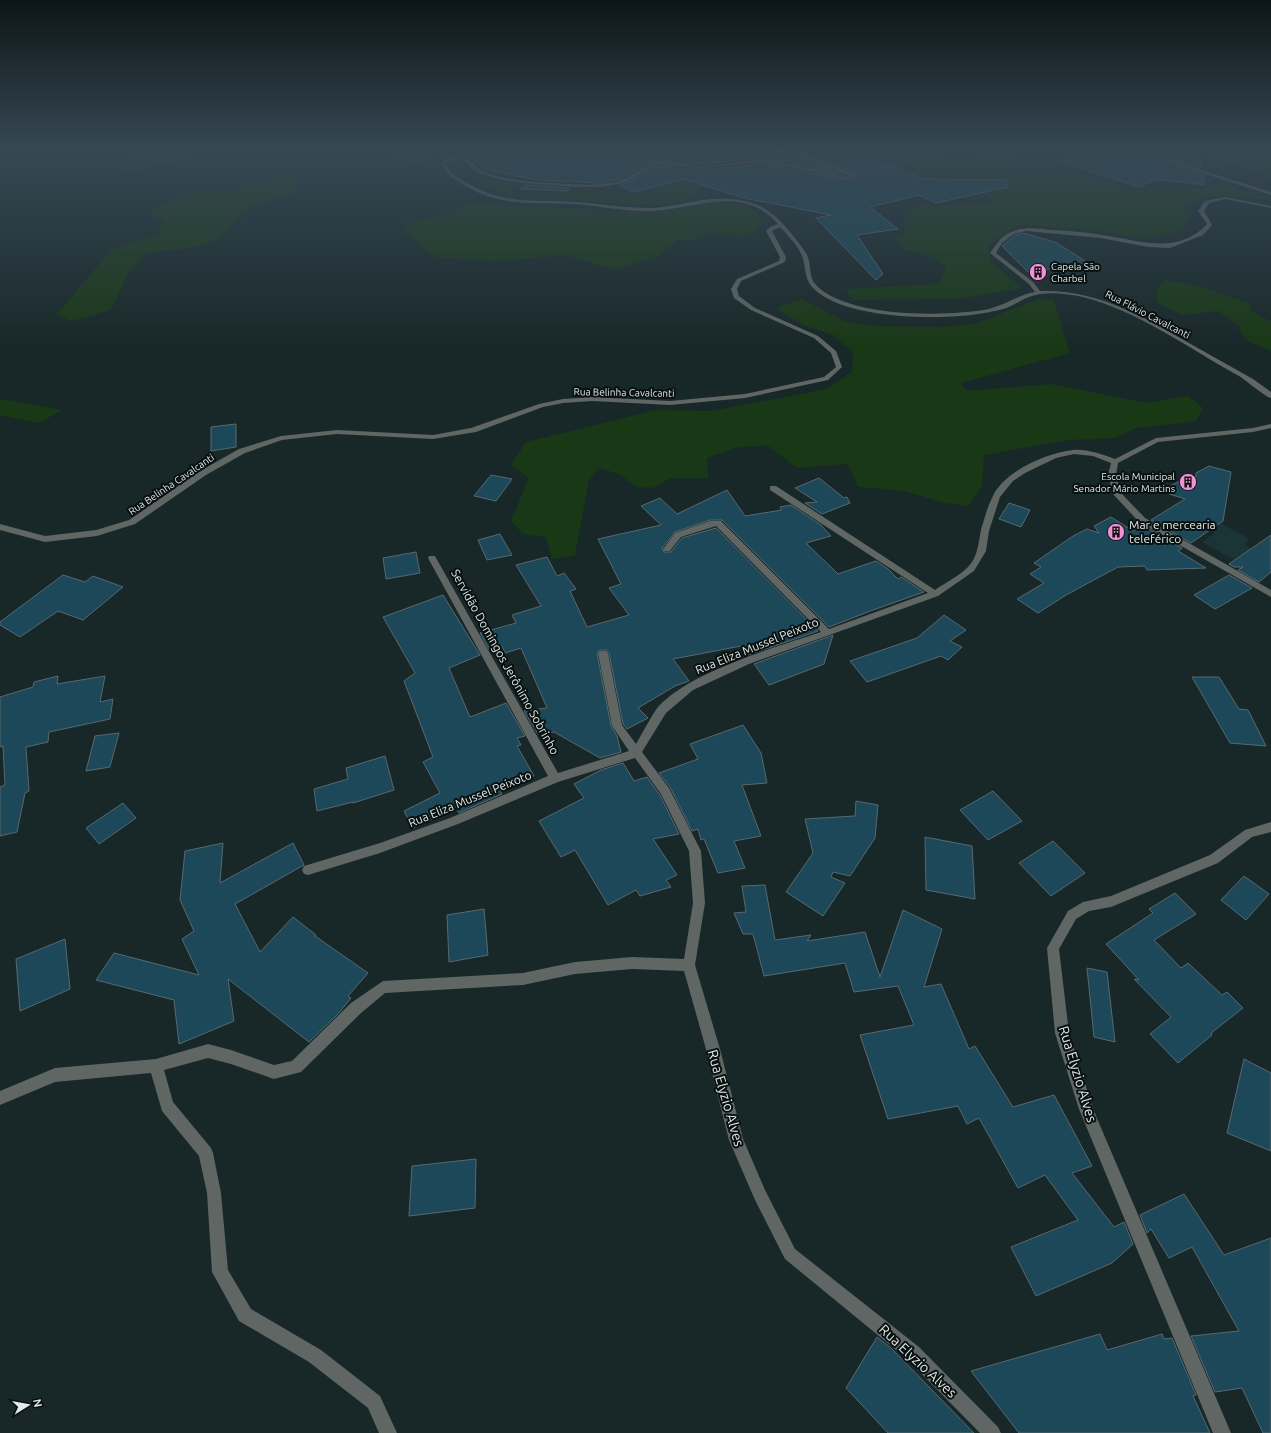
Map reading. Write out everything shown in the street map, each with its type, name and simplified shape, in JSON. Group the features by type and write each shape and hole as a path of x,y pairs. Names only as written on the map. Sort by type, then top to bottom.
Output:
{"street":[{"name":"Rua Flávio Cavalcanti","path":"772,215 804,255 808,278 815,287 830,296 853,306 903,314 967,314 1005,306 1038,292 1066,293 1094,298 1116,306 1223,365 1266,391 1271,396"},
{"path":"1038,292 1031,283 993,253 1000,242 1012,233 1026,229 1102,236 1148,246 1170,246 1201,234 1210,224 1203,215"},
{"name":"Rua Belinha Cavalcanti","path":"0,527 45,538 97,533 132,522 203,473 242,451 281,438 337,432 433,437 473,430 541,405 563,401 592,400 670,403 745,396 826,379 839,367 834,352 816,337 753,309 736,297 734,289 740,280 782,262 783,257 769,231 772,228 781,225"},
{"path":"1271,426 1253,430 1156,440 1115,462 1112,475 1117,494 1142,520 1271,594"},
{"name":"Rua Eliza Mussel Peixoto","path":"308,870 380,848 446,824 555,778 636,754 662,710 690,687 746,662 935,594 971,569 982,550 985,531 996,497 1010,479 1038,462 1061,454 1074,452 1094,454 1115,462"},
{"path":"773,488 935,594"},
{"path":"667,549 678,535 710,524 718,523 827,632"},
{"name":"Servidão Domingos Jerônimo Sobrinho","path":"432,558 555,778"},
{"name":"Rua Elyzio Alves","path":"603,653 617,726 636,754 665,791 695,851 699,903 689,966 713,1049 736,1140 760,1195 790,1254 913,1353 992,1433"},
{"name":"Rua Elyzio Alves","path":"1222,1433 1086,1109 1062,1033 1053,948 1072,915 1087,906 1111,901 1214,859 1249,833 1271,827"},
{"path":"0,1098 55,1075 156,1066 208,1051 231,1056 274,1072 296,1067 356,1008 383,987 523,979 575,968 632,963 689,966"},
{"path":"156,1066 167,1106 206,1153 214,1193 220,1272 245,1316 315,1356 374,1402 388,1433"}],"shaded area":[{"path":"1220,523 1250,539 1244,544 1251,549 1234,560 1202,542 1215,533 1213,530"}],"green space":[{"path":"154,215 242,215 214,241 184,249 148,252 128,273 111,310 72,321 56,315 112,249 158,234 163,221"},
{"path":"439,215 762,215 760,224 754,233 744,236 705,233 693,240 679,240 656,257 615,270 567,255 494,261 434,257 405,232 405,224"},
{"path":"1188,215 1189,217 1183,230 1151,238 1122,236 1093,229 1018,225 988,246 990,261 1022,288 957,299 852,300 846,289 938,284 947,267 931,257 903,249 893,237 905,232 905,216"},
{"path":"1165,280 1202,287 1249,303 1252,312 1271,321 1271,351 1249,342 1239,331 1240,326 1218,311 1183,315 1157,303 1156,291"},
{"path":"802,299 844,321 876,326 945,327 977,323 1039,299 1054,300 1070,353 961,383 967,391 1051,384 1146,403 1188,396 1203,408 1196,421 1136,428 1114,438 1068,440 984,455 982,486 968,506 941,502 905,491 859,487 847,464 797,468 767,445 735,448 707,458 708,478 670,478 653,488 636,487 619,474 599,468 589,479 575,555 552,559 546,537 523,534 511,521 529,478 511,465 526,442 657,410 712,411 827,389 852,372 853,352 833,335 803,325 777,309 783,305"},
{"path":"0,399 62,410 39,423 0,415"}],"building":[{"path":"831,215 880,215 898,229 857,235 883,274 876,280 816,218"},
{"path":"1024,233 1057,243 1088,263 1028,272 1002,246 1015,235"},
{"path":"236,424 236,447 211,451 211,427"},
{"path":"1209,466 1231,472 1223,521 1191,543 1151,520 1185,499 1160,491 1190,476 1196,477 1196,473"},
{"path":"491,475 512,479 496,501 474,496"},
{"path":"819,478 844,498 847,497 850,503 822,514 805,503 817,502 795,488"},
{"path":"727,490 745,516 782,510 780,507 791,505 821,525 831,536 806,543 838,574 876,561 888,569 898,579 901,577 924,592 829,627 722,520 710,520 675,532 662,548 664,552 671,552 682,538 716,528 818,631 748,655 741,646 673,659 689,681 675,686 638,708 648,718 627,729 623,724 609,653 606,650 600,650 597,653 611,726 617,736 621,752 600,758 554,732 538,734 524,711 547,708 521,648 505,653 502,646 490,651 480,633 516,623 512,615 541,606 516,565 547,557 557,576 564,573 576,589 570,591 587,627 629,615 609,588 621,584 598,539 661,525 641,506 660,498 677,514"},
{"path":"1009,503 1030,510 1021,527 999,519"},
{"path":"1111,517 1133,531 1142,525 1182,548 1178,551 1206,568 1147,570 1145,566 1118,567 1066,595 1038,613 1017,599 1044,583 1030,574 1041,567 1034,563 1073,536 1087,529 1099,533 1094,526"},
{"path":"500,534 512,555 487,560 478,540"},
{"path":"1271,535 1271,572 1259,582 1238,570 1243,567 1234,567 1229,564"},
{"path":"416,552 420,573 386,579 383,558"},
{"path":"63,575 85,582 93,576 123,587 83,620 58,611 20,637 0,625 0,622"},
{"path":"1229,575 1252,588 1215,609 1194,595"},
{"path":"443,595 480,655 449,668 470,717 506,703 525,736 517,738 521,745 517,746 534,776 500,791 502,794 459,813 456,807 413,828 404,811 440,793 423,762 433,757 404,681 415,673 383,617"},
{"path":"944,615 966,630 950,641 962,647 948,660 941,656 867,682 850,661 917,638"},
{"path":"833,635 824,664 769,685 754,664"},
{"path":"58,676 57,684 105,676 100,702 113,699 110,719 49,732 48,742 26,747 29,791 25,793 17,832 0,836 0,787 5,785 3,746 0,747 0,697 33,687 34,682"},
{"path":"1192,677 1219,677 1239,709 1248,710 1266,746 1230,743"},
{"path":"743,725 761,753 767,783 742,785 761,836 734,841 745,868 718,873 704,839 701,840 698,829 692,831 670,787 659,773 698,759 690,744"},
{"path":"119,733 110,767 86,771 95,736"},
{"path":"385,756 394,790 353,803 317,811 314,789 348,779 346,768"},
{"path":"623,763 634,781 647,777 660,795 679,834 653,839 677,875 666,880 671,887 640,896 636,890 608,905 575,850 561,857 539,821 584,798 574,784 601,770"},
{"path":"993,791 1022,821 988,840 960,810"},
{"path":"856,801 878,805 875,838 850,876 833,872 831,877 845,883 823,916 786,892 813,853 805,819 855,816"},
{"path":"123,803 136,818 99,844 86,828"},
{"path":"925,837 972,846 975,899 926,890"},
{"path":"1053,841 1085,873 1051,896 1019,863"},
{"path":"223,843 220,883 293,843 304,865 235,904 260,952 293,917 316,935 315,936 368,973 348,996 351,998 338,1014 309,1042 228,979 234,1021 179,1044 174,1000 96,980 114,953 199,975 182,939 194,931 180,900 185,851"},
{"path":"1244,876 1269,894 1246,920 1221,900"},
{"path":"765,885 775,940 811,935 807,941 865,932 880,977 903,910 942,929 924,987 941,984 969,1049 975,1046 1013,1107 1054,1095 1092,1166 1072,1173 1114,1227 1124,1222 1133,1244 1112,1263 1036,1296 1011,1247 1078,1220 1045,1175 1018,1188 979,1118 967,1124 958,1106 888,1119 860,1035 914,1025 898,986 854,992 845,963 764,976 753,934 743,934 734,913 746,912 742,886"},
{"path":"1175,893 1196,914 1154,940 1181,968 1188,963 1222,995 1227,992 1243,1008 1211,1033 1212,1035 1178,1063 1150,1034 1171,1017 1134,979 1139,980 1106,944 1153,913 1149,909"},
{"path":"484,909 488,955 449,962 447,915"},
{"path":"65,939 70,989 20,1011 16,959"},
{"path":"1087,968 1107,972 1115,1042 1094,1037"},
{"path":"1244,1059 1271,1073 1271,1151 1227,1133"},
{"path":"476,1159 475,1208 409,1216 412,1166"},
{"path":"1184,1194 1224,1255 1271,1238 1271,1433 1263,1433 1242,1388 1215,1392 1191,1336 1239,1331 1192,1247 1169,1258 1151,1229 1147,1233 1140,1215"},
{"path":"1100,1334 1107,1350 1162,1334 1164,1339 1172,1338 1196,1395 1193,1396 1210,1433 1019,1433 971,1371"},
{"path":"877,1337 892,1349 974,1433 888,1433 846,1388"}],"place":[{"name":"Capela São Charbel","path":"1038,272"},
{"name":"Escola Municipal Senador Mário Martins","path":"1188,482"},
{"name":"Mar e mercearia teleférico","path":"1116,532"}]}
